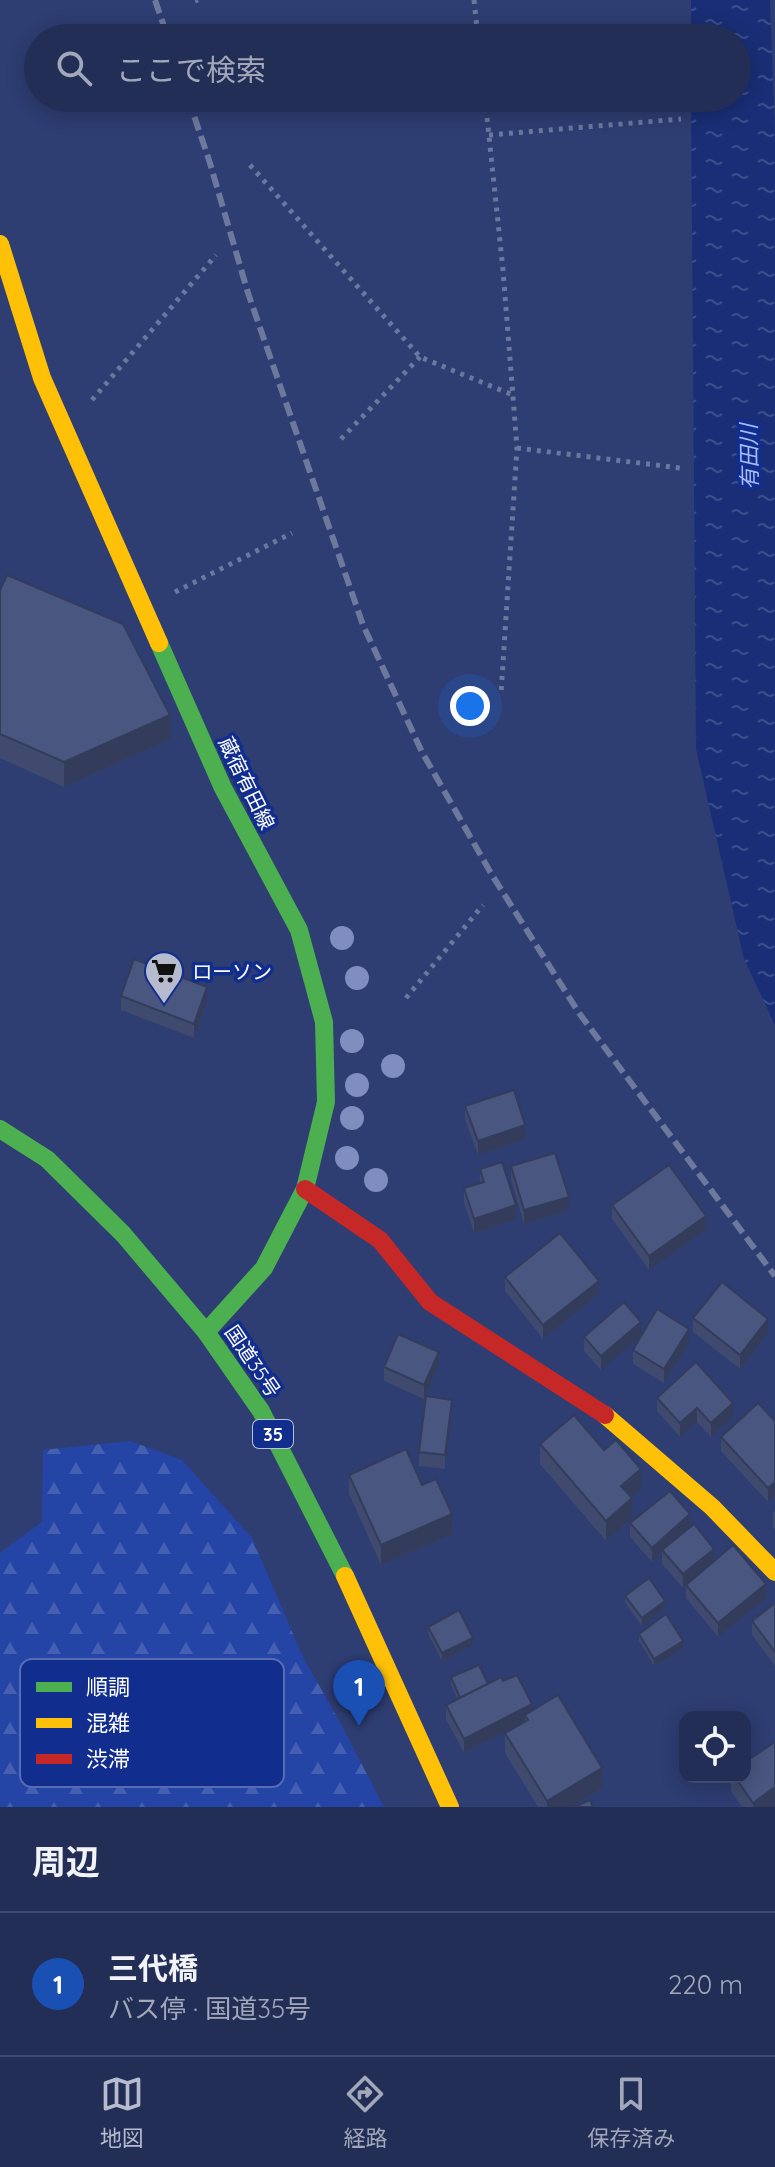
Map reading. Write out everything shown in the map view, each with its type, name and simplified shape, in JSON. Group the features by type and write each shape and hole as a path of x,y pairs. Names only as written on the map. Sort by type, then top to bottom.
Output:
{"main road":[{"name":"蔵宿有田線","path":"0,244 42,378 223,788 299,930 324,1022 326,1102 305,1189 264,1268 206,1332"},
{"name":"国道35号","path":"0,1129 47,1159 123,1234 206,1332 261,1411 356,1598 450,1807"},
{"path":"305,1189 380,1240 430,1302 597,1408 712,1507 775,1572"}],"path":[{"path":"474,0 477,24"},
{"path":"487,112 517,448 501,694"},
{"path":"489,135 681,119"},
{"path":"250,165 420,357 513,395"},
{"path":"90,402 216,255"},
{"path":"341,439 420,357"},
{"path":"517,448 680,468"},
{"path":"166,596 292,533"},
{"path":"406,998 483,905"}],"green space":[{"path":"130,1441 182,1460 252,1538 302,1655 384,1807 0,1807 0,1553 42,1522 43,1450"}],"water":[{"name":"有田川","path":"691,0 770,0 775,133 775,1025 744,959 696,749 691,112 751,112 751,24 691,24"}],"building":[{"path":"7,575 123,624 170,715 64,762 0,734 0,590"},
{"name":"ローソン","path":"134,959 207,987 194,1024 121,996"},
{"path":"514,1090 525,1125 478,1141 465,1106"},
{"path":"555,1153 569,1197 524,1210 511,1166"},
{"path":"502,1162 516,1205 474,1219 464,1188 484,1182 480,1169"},
{"path":"669,1165 706,1216 649,1256 612,1205"},
{"path":"560,1233 599,1281 543,1325 505,1277"},
{"path":"722,1282 768,1319 740,1355 693,1318"},
{"path":"624,1302 641,1322 601,1356 584,1337"},
{"path":"657,1309 689,1329 664,1369 633,1350"},
{"path":"398,1334 439,1352 424,1385 384,1367"},
{"path":"696,1362 733,1403 711,1423 697,1408 680,1423 657,1398"},
{"path":"426,1396 452,1400 445,1455 419,1452"},
{"path":"758,1403 775,1421 775,1482 768,1488 721,1437"},
{"path":"574,1415 604,1450 616,1440 641,1469 621,1486 632,1498 606,1521 540,1444"},
{"path":"406,1449 422,1485 436,1479 452,1514 381,1545 349,1475"},
{"path":"670,1491 690,1514 652,1548 630,1523"},
{"path":"694,1524 714,1549 683,1574 662,1550"},
{"path":"733,1545 766,1584 718,1623 686,1585"},
{"path":"649,1578 665,1601 642,1618 625,1596"},
{"path":"775,1603 775,1652 752,1621"},
{"path":"459,1610 473,1638 442,1653 428,1627"},
{"path":"666,1614 683,1641 654,1659 639,1634"},
{"path":"479,1665 488,1684 460,1698 451,1677"},
{"path":"517,1675 532,1704 464,1739 446,1705 501,1677 503,1681"},
{"path":"558,1695 602,1768 547,1801 505,1733 528,1720 525,1715"},
{"path":"775,1742 775,1787 753,1803 739,1783 751,1783 751,1758"},
{"path":"590,1800 593,1807 574,1807"}],"railway":[{"path":"155,0 163,24"},
{"path":"193,112 248,293 363,625 422,752 492,875 579,1013 775,1276"}],"traffic: fast":[{"path":"159,643 223,788 299,930 324,1022 326,1102 305,1189 264,1268 206,1332"},
{"path":"0,1129 47,1159 123,1234 206,1332 261,1411 345,1576"}],"traffic: slow":[{"path":"0,244 42,378 159,643"},
{"path":"605,1415 712,1507 775,1572"},
{"path":"345,1576 450,1807"}],"traffic: jam":[{"path":"305,1189 380,1240 430,1302 605,1415"}],"place":[{"name":"ローソン","path":"164,1005"},
{"name":"三代橋","path":"359,1726"}]}
